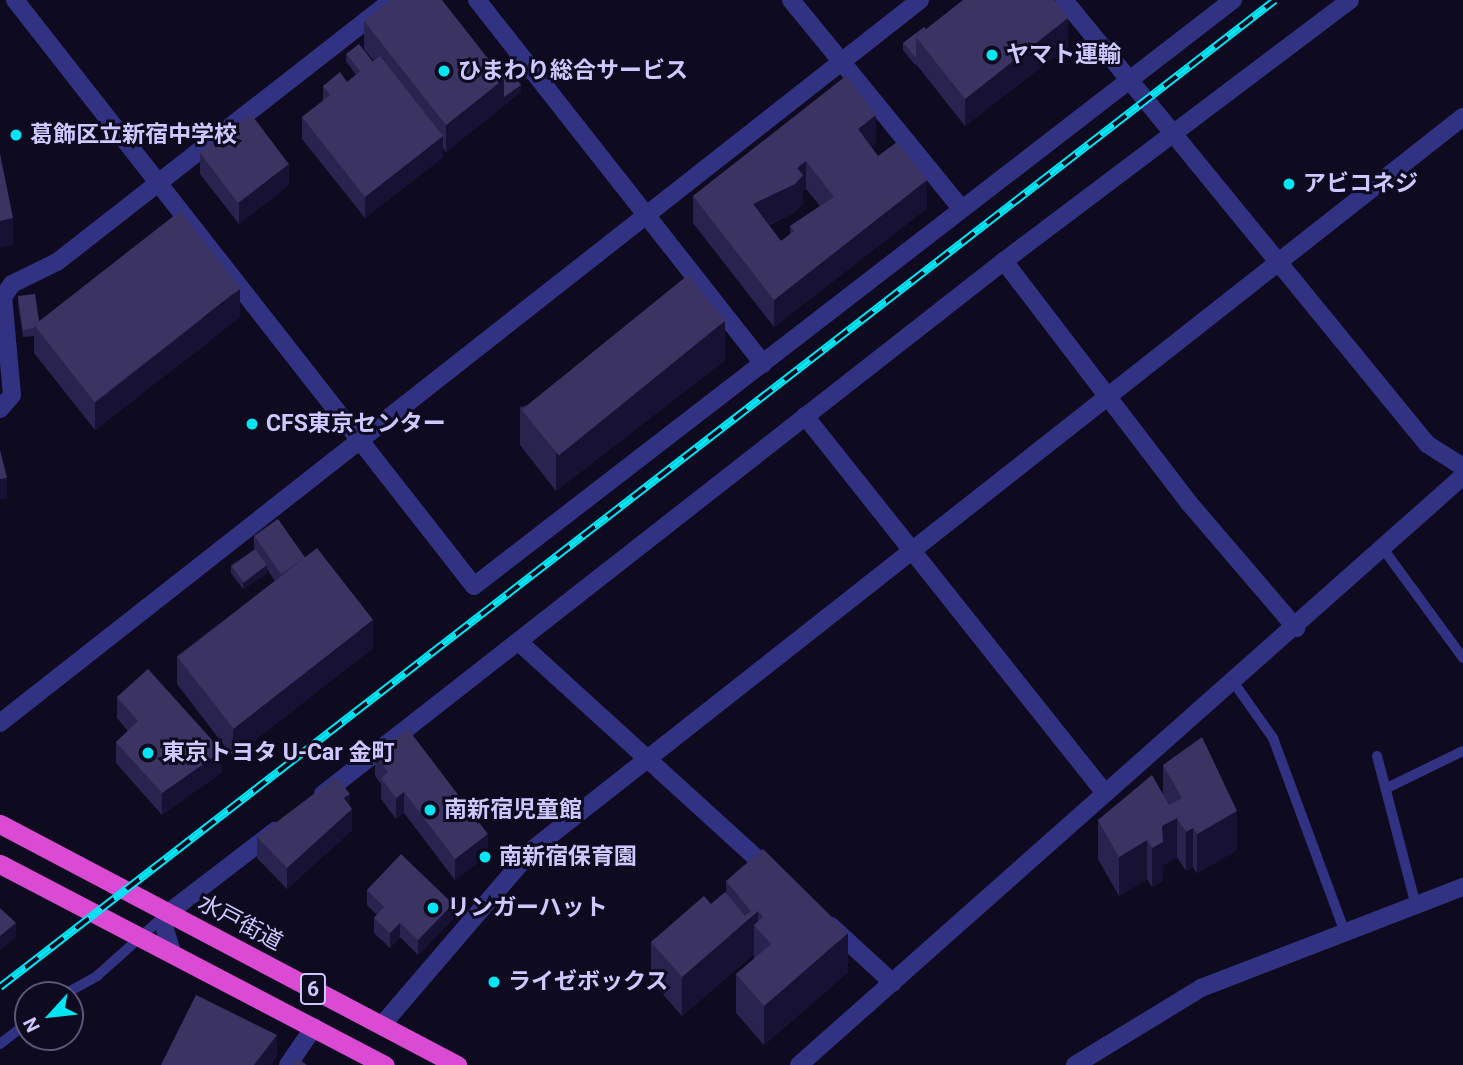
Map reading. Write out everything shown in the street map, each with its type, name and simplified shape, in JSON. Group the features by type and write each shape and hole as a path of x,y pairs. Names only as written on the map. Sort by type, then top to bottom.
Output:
{"highway":[{"name":"水戸街道","path":"0,824 457,1065"},
{"name":"6","path":"0,864 385,1065"}],"street":[{"path":"15,0 474,586 1233,0"},
{"path":"0,409 12,395 3,297 12,284 57,262 392,0"},
{"path":"477,0 763,364"},
{"path":"792,0 961,208"},
{"path":"0,721 920,0"},
{"path":"1064,0 1170,136 1427,444 1463,467"},
{"path":"172,952 163,923 168,913 520,643 1004,261 1350,0"},
{"path":"382,1026 533,849 913,552 1275,262 1463,117"},
{"path":"1004,261 1107,396 1296,628"},
{"path":"805,416 1105,793"},
{"path":"799,1065 1384,550 1463,476"},
{"path":"520,643 792,890"},
{"path":"1074,1065 1201,988 1344,930 1463,887"},
{"path":"812,909 893,983"},
{"path":"288,1065 314,1027"}],"lane":[{"path":"1384,550 1463,658"},
{"path":"1234,683 1273,738 1344,930"},
{"path":"1387,788 1463,751"},
{"path":"1377,756 1416,906"},
{"path":"82,981 141,938 168,913"},
{"path":"0,1044 14,1033"}],"building":[{"path":"391,0 442,0 504,79 446,125 364,21"},
{"name":"ヤマト運輸","path":"963,0 1054,0 1068,18 965,99 916,37"},
{"path":"924,27 926,29 916,37 915,57 903,43"},
{"path":"359,44 373,62 361,72 346,54"},
{"path":"380,56 443,136 365,197 302,117 330,95 323,86 340,72 347,82"},
{"path":"509,69 521,85 504,97 504,79 501,74"},
{"path":"846,76 876,115 858,129 878,156 897,142 927,180 774,300 693,196","holes":["806,161 834,197 790,226 794,231 781,241 753,204 795,184 803,175 797,168"]},
{"path":"251,114 289,164 238,203 200,153"},
{"path":"0,154 13,218 0,221"},
{"path":"180,211 240,288 95,402 34,325"},
{"path":"688,275 725,321 559,456 522,410"},
{"path":"35,294 39,321 34,328 23,330 18,296"},
{"path":"0,450 7,478 0,479"},
{"path":"278,519 305,558 281,574 254,536"},
{"path":"317,548 373,620 234,729 178,657"},
{"path":"255,549 267,565 244,582 232,566"},
{"path":"148,669 222,751 162,793 116,742 138,721 117,697"},
{"path":"408,729 488,834 455,859 404,792 396,798 381,778 388,772 375,754"},
{"path":"1202,737 1237,811 1197,834 1193,828 1186,832 1177,818 1162,826 1163,842 1152,848 1147,840 1119,857 1098,820 1152,775 1169,805 1182,798 1163,765"},
{"path":"336,777 350,794 344,798 352,809 287,868 257,837"},
{"path":"763,849 848,933 764,1006 736,974 771,944 754,925 763,917 758,911 682,977 651,942 704,896 711,904 725,892 745,916 751,911 726,881"},
{"path":"401,854 453,904 418,940 400,923 390,933 374,918 384,907 367,890"},
{"path":"0,908 16,923 0,936"},
{"path":"196,995 277,1035 254,1065 161,1065"},
{"path":"297,1058 307,1065 292,1065"}],"railway":[{"path":"0,987 1275,0"}],"place":[{"name":"ヤマト運輸","path":"992,55"},
{"name":"ひまわり総合サービス","path":"444,71"},
{"name":"葛飾区立新宿中学校","path":"16,135"},
{"name":"アビコネジ","path":"1289,184"},
{"name":"CFS東京センター","path":"252,424"},
{"name":"東京トヨタ U-Car 金町","path":"148,753"},
{"name":"南新宿児童館","path":"430,810"},
{"name":"南新宿保育園","path":"485,857"},
{"name":"リンガーハット","path":"433,908"},
{"name":"ライゼボックス","path":"494,982"}]}
